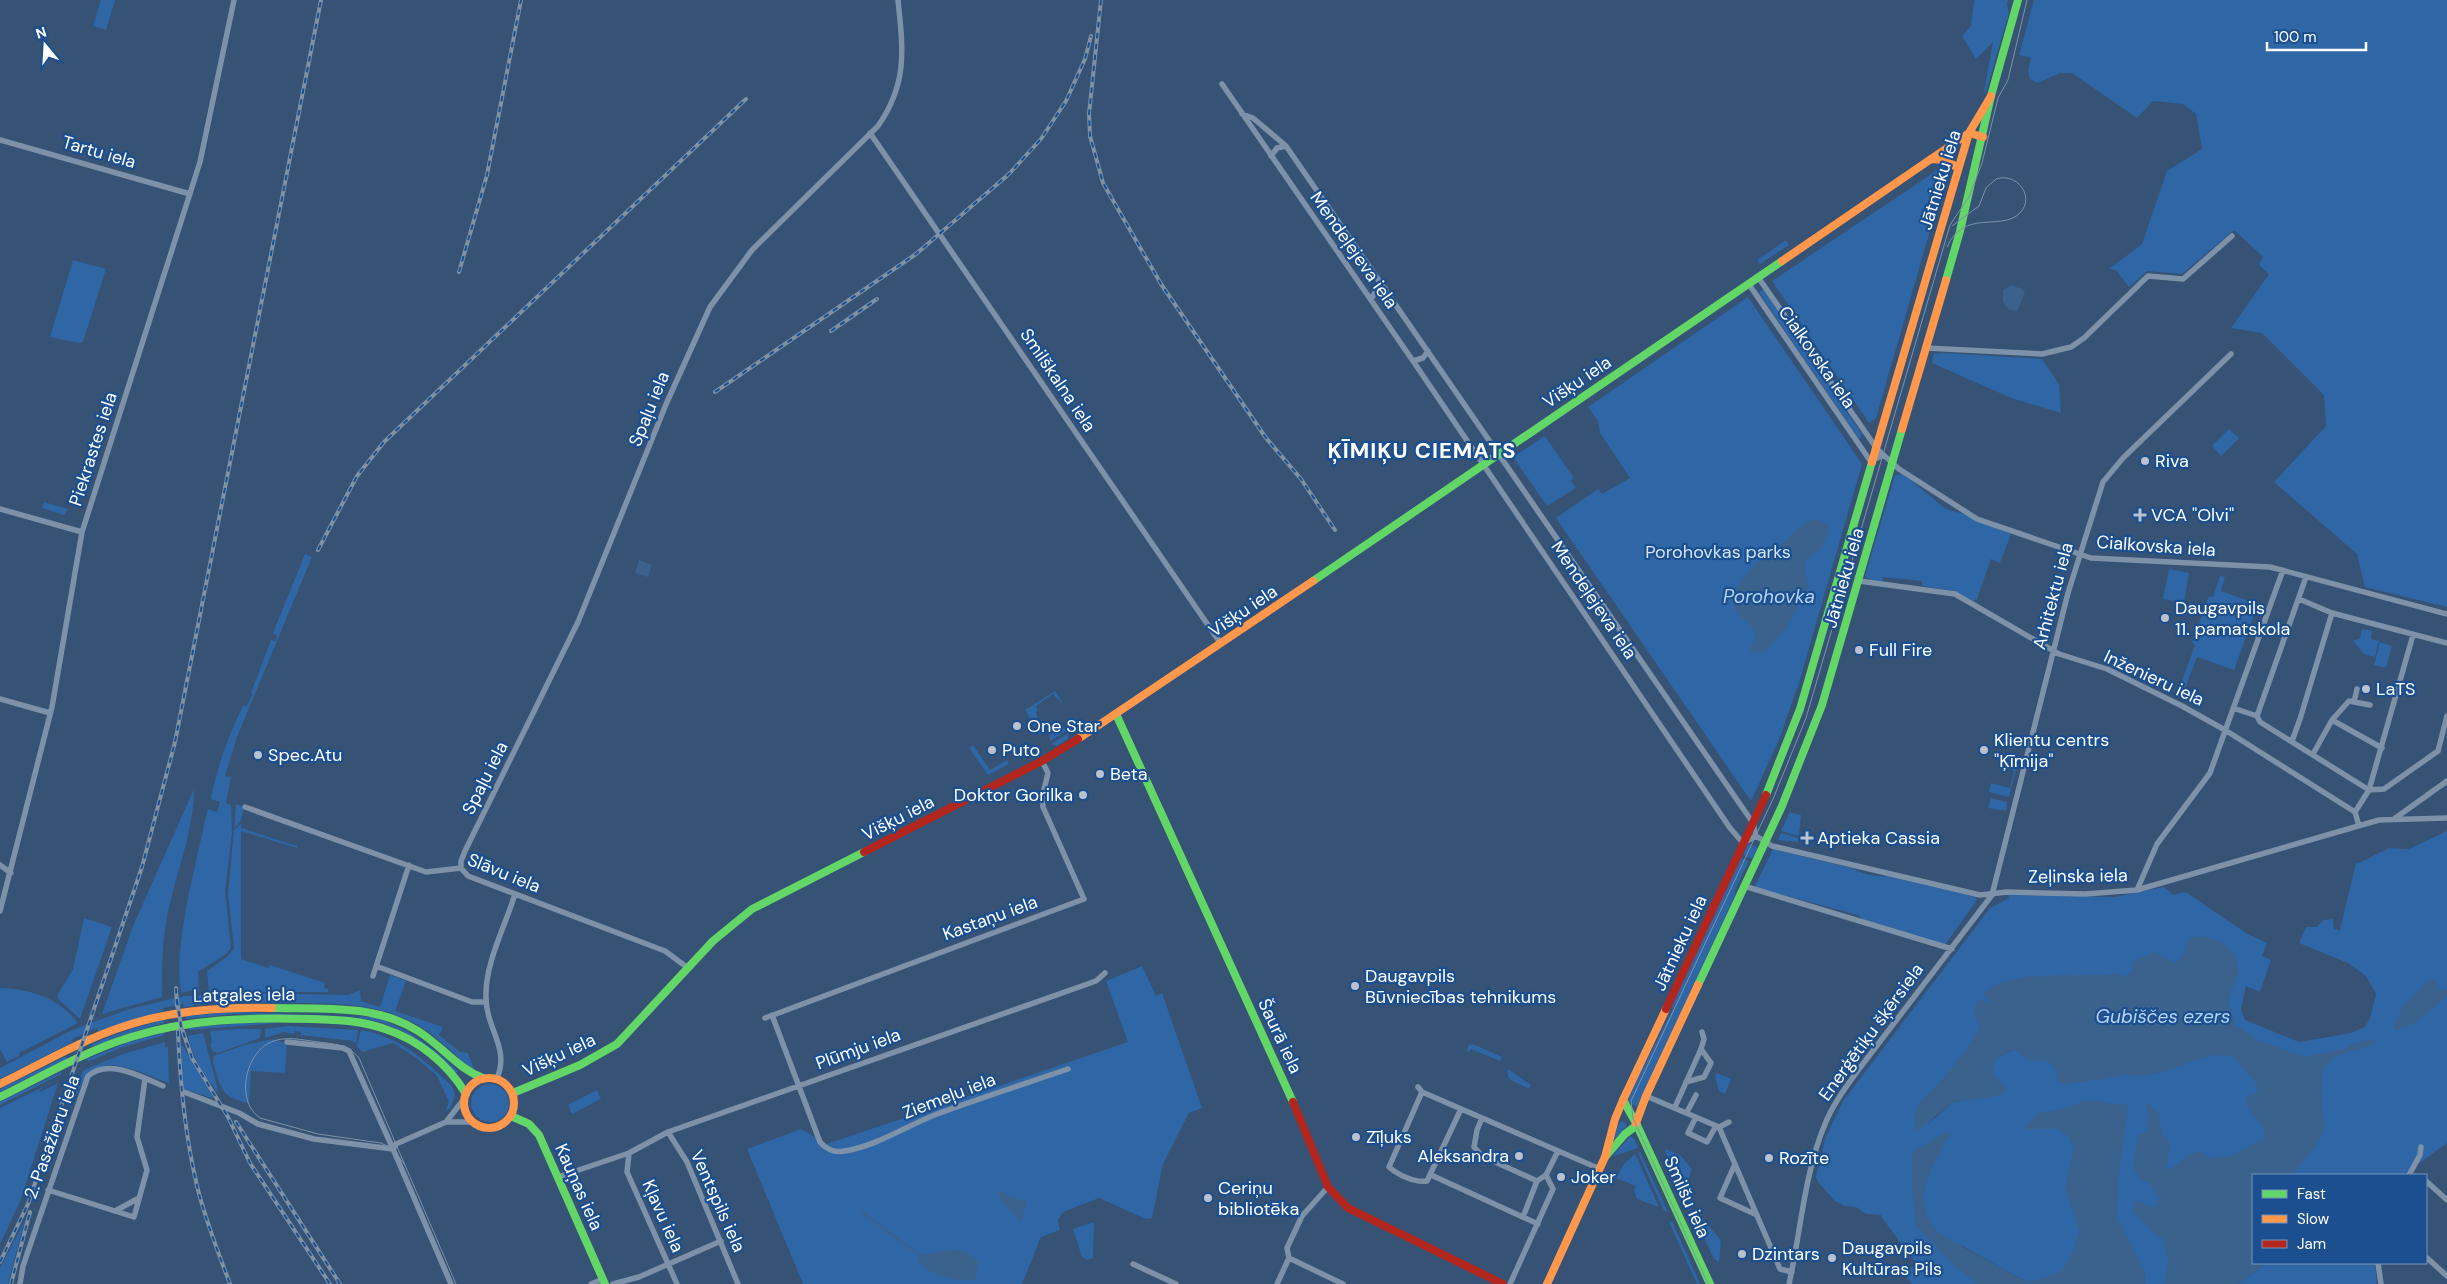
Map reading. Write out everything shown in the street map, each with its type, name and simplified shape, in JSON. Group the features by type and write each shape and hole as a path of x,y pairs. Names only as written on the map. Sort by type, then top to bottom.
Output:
{"street":[{"name":"Piekrastes iela","path":"0,911 50,714 82,532 190,194 208,128 234,0"},
{"name":"Spaļu iela","path":"461,868 461,860 465,851 578,622 667,402 710,307 752,250 870,133 892,103 898,88 902,59 898,0"},
{"path":"1991,96 2018,0"},
{"path":"1222,84 1242,114"},
{"name":"Jātnieku iela","path":"1547,1284 1605,1157 1615,1119 1623,1100 1784,755 1800,709 1958,168 1969,133 1991,96"},
{"name":"Jātnieku iela","path":"1605,1157 1625,1134 1637,1124 1646,1096 1766,842 1801,763 1822,705 1964,218 1969,187 1983,137 1991,96"},
{"name":"Mendeļejeva iela","path":"1242,114 1253,118 1286,146 1753,823 1756,836"},
{"name":"Mendeļejeva iela","path":"1242,114 1414,361 1730,828 1743,843"},
{"name":"Smilškalna iela","path":"870,133 1221,644"},
{"path":"1969,133 1983,137"},
{"name":"Višķu iela","path":"513,1093 596,1056 616,1044 688,968 752,908 1042,761 1116,714 1969,133"},
{"name":"Tartu iela","path":"0,140 190,194"},
{"path":"1271,156 1277,148 1286,146"},
{"path":"1931,159 1944,160 1958,168"},
{"path":"1926,348 2048,354 2072,347 2084,338 2148,276 2183,279 2232,236"},
{"name":"Cialkovska iela","path":"1758,277 1883,455 1977,519 2091,558 2270,567 2447,614"},
{"name":"Cialkovska iela","path":"1748,283 1869,459 1873,460"},
{"path":"1370,299 1376,291 1385,288"},
{"path":"1414,361 1423,358 1428,351"},
{"name":"Arhitektu iela","path":"1992,895 2053,650 2079,554 2103,482 2123,458 2231,354"},
{"path":"1873,460 1883,455"},
{"path":"0,509 82,532"},
{"path":"2138,890 2157,844 2210,773 2283,570"},
{"path":"2257,716 2306,576"},
{"name":"Inženieru iela","path":"1859,581 1955,594 2059,654 2106,669 2150,689 2225,730 2355,812"},
{"path":"2299,598 2332,613 2447,643"},
{"path":"2292,741 2332,613"},
{"path":"2359,826 2355,812 2370,790 2413,635"},
{"path":"2354,702 2357,689"},
{"path":"0,699 50,714"},
{"path":"2313,754 2332,720 2349,701 2370,706"},
{"path":"2233,708 2257,716 2260,722 2370,790 2384,789 2438,751 2447,716"},
{"name":"Šaurā iela","path":"1116,714 1283,1078 1328,1187 1348,1208 1503,1284"},
{"path":"2332,720 2382,748"},
{"name":"Kastaņu iela","path":"765,1018 1084,899 1043,807 1042,798 1048,773 1042,761"},
{"path":"2394,819 2447,781"},
{"name":"Slāvu iela","path":"245,807 426,872 461,868 468,876 665,951 688,968"},
{"name":"Zeļinska iela","path":"1766,842 1772,846 1980,895 2007,892 2086,894 2138,890 2185,878 2379,820 2447,818"},
{"path":"1743,843 1756,836 1766,842"},
{"path":"0,865 11,872"},
{"path":"373,976 409,865"},
{"name":"Enerģētiķu šķērsiela","path":"1744,886 1952,948"},
{"path":"497,1078 502,1067 502,1052 491,1027 486,1002 489,972 515,894"},
{"name":"Enerģētiķu šķērsiela","path":"1789,1284 1810,1178 1825,1123 1838,1098 1992,895"},
{"path":"376,966 472,1002 486,1002"},
{"name":"Plūmju iela","path":"558,1177 629,1153 668,1132 1096,981 1105,974"},
{"name":"Latgales iela","path":"0,1084 80,1044 125,1026 176,1013 235,1008 353,1010 383,1016 418,1031 467,1072 483,1078"},
{"path":"772,1015 796,1079 801,1085"},
{"name":"Latgales iela","path":"0,1097 89,1053 132,1036 195,1022 258,1018 356,1022 392,1030 408,1038 430,1054 456,1078 465,1097"},
{"path":"1675,1107 1701,1048 1704,1039 1702,1032"},
{"path":"287,1042 343,1048 353,1056 451,1284"},
{"path":"1686,1082 1704,1078 1710,1063 1701,1048"},
{"name":"2. Pasažieru iela","path":"20,1284 23,1266 88,1076 102,1069 115,1068 163,1086"},
{"name":"Ziemeļu iela","path":"801,1085 820,1142 825,1147 841,1151 870,1144 936,1115 1068,1068"},
{"path":"48,1190 134,1217 147,1170 137,1137 144,1078"},
{"path":"393,1149 396,1144 446,1122 472,1122 482,1127 493,1128 503,1124 511,1116 515,1103 513,1093 506,1084 497,1078 483,1078 474,1083 446,1122"},
{"path":"1460,1109 1427,1180 1420,1182 1389,1167 1420,1089 1460,1109 1600,1169"},
{"path":"184,1092 239,1113 258,1124 314,1139 393,1149"},
{"path":"1687,1112 1696,1095"},
{"path":"1646,1096 1717,1126 1780,1269 1792,1272"},
{"path":"465,1097 466,1113 472,1122"},
{"name":"Smilšu iela","path":"1623,1100 1637,1124 1710,1284"},
{"name":"Kauņas iela","path":"511,1116 529,1124 536,1130 604,1281"},
{"path":"1696,1117 1688,1133 1707,1142 1717,1126 1729,1122"},
{"path":"1482,1118 1474,1147 1482,1156 1537,1180"},
{"name":"Ventspils iela","path":"668,1132 687,1162 738,1284"},
{"path":"2410,1174 2414,1170 2421,1147"},
{"path":"1523,1217 1537,1180 1546,1175 1558,1151"},
{"name":"Kļavu iela","path":"629,1153 627,1172 677,1284"},
{"path":"1735,1164 1720,1198 1757,1215"},
{"path":"2414,1170 2419,1174"},
{"path":"1431,1174 1538,1224"},
{"path":"1510,1284 1553,1189 1546,1175"},
{"path":"2427,1181 2447,1200"},
{"path":"1277,1284 1289,1258 1287,1248 1302,1216 1328,1187"},
{"path":"115,1211 139,1198"},
{"path":"613,1284 669,1264 721,1241"},
{"path":"1289,1258 1343,1284"},
{"path":"2427,1258 2447,1276"},
{"path":"1133,1264 1176,1284"},
{"path":"2378,1264 2382,1284"},
{"path":"591,1284 604,1281"}],"green space":[{"path":"101,0 115,0 106,30 93,26"},
{"path":"1974,0 2008,0 2009,13 1986,92 1984,91 1993,42 1976,59 1962,36 1971,26"},
{"path":"2034,0 2447,0 2447,607 2365,587 2357,554 2274,482 2326,426 2324,395 2262,333 2231,328 2269,274 2259,265 2263,257 2234,230 2182,274 2147,271 2129,287 2116,270 2109,269 2142,244 2167,171 2202,149 2196,114 2183,104 2153,101 2137,118 2072,73 2060,73 2038,83 2030,79 2028,70 2031,58 2019,55"},
{"path":"1939,169 1947,172 1876,418 1869,423 1772,281"},
{"path":"1786,240 1789,245 1760,264 1757,260"},
{"path":"73,260 106,269 83,342 79,343 50,337"},
{"path":"1763,289 1862,434 1859,439 1759,293"},
{"name":"Porohovkas parks","path":"1748,297 1862,464 1799,683 1779,740 1751,801 1556,518 1598,489 1602,494 1630,478 1600,433 1598,421 1588,407"},
{"path":"1934,354 2042,359 2059,384 2061,413 2011,398 1932,363"},
{"path":"2229,429 2239,438 2221,456 2212,446"},
{"path":"1545,436 1574,478 1571,481 1576,488 1547,506 1513,457"},
{"path":"1903,474 1946,509 1964,514 2011,534 2000,563 1991,559 1977,599 1973,601 1954,591 1922,586 1922,581 1883,577 1882,582 1870,580 1865,576 1895,475"},
{"path":"44,502 68,509 64,515 42,508"},
{"path":"305,554 312,557 237,737 225,776 231,777 226,803 231,805 232,833 225,890 231,947 226,954 198,972 199,992 194,990 181,993 179,975 182,931 208,809 217,812 220,802 211,799 216,775 238,717 243,706 247,706 252,695 251,693 271,640 275,641 277,636 273,633"},
{"path":"2169,569 2189,573 2184,603 2163,599"},
{"path":"2220,576 2225,577 2221,591 2258,604 2234,670 2197,657 2184,691 2179,689 2195,645 2192,643 2209,596 2213,597"},
{"path":"2362,629 2372,631 2371,639 2379,641 2375,657 2364,654 2353,641 2360,638"},
{"path":"2380,642 2392,646 2386,668 2374,665"},
{"path":"1055,691 1064,705 1053,694 1036,706 1041,736 1025,710"},
{"path":"1061,727 1068,730 1050,741 1049,734"},
{"path":"1069,733 1068,739 1057,746 1051,744"},
{"path":"973,745 990,770 1007,760 1009,764 988,775 969,748"},
{"path":"2010,768 2016,769 2009,797 1989,792 1991,783 2010,788 2014,771"},
{"path":"194,789 188,837 170,901 165,927 162,997 102,1014 133,926"},
{"path":"1991,798 2007,802 2006,811 1988,808"},
{"path":"236,804 244,807 241,820 234,828"},
{"path":"1790,812 1801,815 1799,836 1781,831"},
{"path":"242,823 241,828 297,846 297,848 241,831 241,959 268,968 270,965 325,983 324,988 328,989 328,992 209,992 207,971 228,956 234,948 228,895 234,830"},
{"path":"2447,831 2447,1143 2404,1174 2252,1174 2168,1284 2145,1284 2144,1270 2080,1232 2075,1248 2067,1263 2071,1270 2031,1282 2021,1279 1961,1245 1985,1284 1912,1284 1904,1274 1916,1263 1881,1215 1866,1214 1856,1207 1844,1206 1835,1201 1818,1182 1816,1177 1825,1139 1843,1101 1990,908 2009,898 2008,895 2115,897 2164,887 2173,895 2186,892 2246,933 2267,943 2262,956 2271,960 2260,992 2246,986 2241,1010 2245,1020 2299,1042 2351,1033 2365,1027 2370,1018 2376,994 2366,976 2348,963 2299,943 2306,927 2317,927 2323,920 2333,919 2334,929 2340,930 2356,863 2389,848 2409,849","holes":["2118,974 2122,977 2131,974 2116,994","1998,1049 2013,1050 1996,1058 1976,1079 1983,1097 1953,1102 1928,1124"]},
{"path":"1781,833 1799,838 1798,842 1778,840"},
{"path":"1748,843 1758,848 1752,859 1743,855"},
{"path":"1773,849 1851,868 1868,875 1888,876 1975,897 1977,900 1945,945 1864,920 1858,915 1757,888 1755,886"},
{"path":"1741,858 1749,861 1734,892 1736,893 1637,1107 1628,1102 1630,1094 1673,1008 1671,1006"},
{"path":"84,918 112,927 80,1019 58,999 58,994 73,969"},
{"path":"1142,966 1156,996 1162,993 1202,1108 1189,1113 1163,1164 1152,1218 1146,1219 1099,1198 1063,1212 1058,1220 1060,1230 1041,1237 1022,1284 803,1284 747,1149 801,1129 827,1144 1128,1042 1106,981"},
{"path":"390,975 406,981 395,1011 443,1027 439,1035 460,1052 468,1053 474,1069 465,1063 464,1065 454,1053 424,1029 406,1019 387,1012 347,1005 233,1002 184,1007 183,1004 163,1008 163,1011 98,1031 97,1028 72,1039 73,1042 0,1079 0,1068 72,1030 129,1009 184,996 245,993 348,995 360,990 361,1001 380,1007"},
{"path":"0,988 22,990 44,996 71,1014 78,1023 19,1053 20,1055 7,1062 0,1049"},
{"path":"234,1012 372,1017 397,1026 418,1038 458,1071 456,1073 434,1052 411,1036 386,1024 372,1020 356,1017 235,1014 186,1019 186,1016"},
{"path":"164,1020 164,1023 120,1036 93,1047 91,1044 131,1029"},
{"path":"244,1023 279,1023 189,1030 188,1028"},
{"path":"289,1026 358,1030 356,1044 353,1041 301,1035 301,1032 295,1031 294,1034 284,1032 265,1038 265,1029"},
{"path":"261,1029 260,1038 218,1053 213,1052 210,1044 212,1043 210,1031"},
{"path":"361,1030 384,1036 404,1046 431,1067 454,1090 455,1097 450,1108 441,1114 446,1110 449,1102 437,1076 415,1057 393,1043 362,1052 357,1046"},
{"path":"164,1033 165,1035 120,1048 88,1062 87,1059 129,1042"},
{"path":"203,1033 219,1094 200,1066 190,1044 188,1036"},
{"path":"273,1039 287,1044 285,1073 251,1071 249,1104 230,1097 223,1091 221,1086 213,1062 214,1056 244,1045"},
{"path":"165,1042 165,1047 168,1047 169,1083 128,1068 116,1065 104,1066 94,1070 85,1080 77,1095 74,1092 83,1071 86,1069 123,1054"},
{"path":"1473,1044 1502,1057 1500,1061 1471,1049 1469,1052 1466,1051 1469,1045"},
{"path":"181,1046 183,1046 214,1099 182,1088"},
{"path":"66,1056 67,1059 0,1092 0,1089"},
{"path":"1508,1069 1531,1085 1529,1089 1509,1079"},
{"path":"61,1072 62,1074 0,1105 0,1102"},
{"path":"1717,1073 1731,1079 1725,1094 1719,1091 1715,1077"},
{"path":"61,1078 39,1090 40,1092 58,1083 20,1202 0,1244 0,1108"},
{"path":"490,1084 503,1090 509,1103 503,1116 490,1122 477,1116 471,1103 477,1090"},
{"path":"597,1090 601,1099 572,1114 568,1105"},
{"path":"1622,1121 1626,1124 1626,1127 1614,1140 1618,1124"},
{"path":"1630,1136 1634,1139 1638,1148 1613,1156"},
{"path":"1666,1149 1681,1156 1692,1169 1687,1183 1692,1196 1691,1201 1687,1200 1676,1177 1680,1175 1675,1163 1670,1162 1665,1151"},
{"path":"1640,1152 1668,1212 1664,1211 1638,1153"},
{"path":"1635,1154 1659,1207 1637,1199 1634,1190 1636,1186 1616,1178 1624,1164"},
{"path":"1695,1210 1721,1241 1719,1262 1714,1259 1693,1214"},
{"path":"25,1220 8,1284 0,1284 0,1268"},
{"path":"1672,1221 1700,1284 1697,1284 1669,1222"},
{"path":"1094,1222 1093,1258 1087,1260 1082,1257 1073,1229"},
{"path":"2266,1264 2375,1264 2377,1284 2238,1284"}],"water":[{"path":"2011,285 2022,289 2025,293 2017,311 2009,310 2003,302 2003,290"},
{"name":"Porohovka","path":"1816,519 1826,524 1829,530 1821,549 1807,559 1804,565 1808,587 1786,628 1764,653 1751,652 1749,647 1756,640 1752,628 1736,611 1734,598 1736,590 1753,566 1766,554 1782,544 1806,523"},
{"path":"639,560 652,565 648,577 635,573"},
{"name":"Gubiščes ezers","path":"2189,937 2207,937 2225,944 2235,955 2239,971 2228,1000 2235,1025 2257,1040 2305,1057 2346,1049 2354,1043 2376,1039 2376,1042 2372,1045 2336,1057 2329,1061 2325,1067 2321,1088 2324,1122 2322,1134 2311,1153 2293,1174 2252,1174 2252,1264 2266,1264 2238,1284 2165,1284 2168,1261 2163,1239 2142,1222 2133,1211 2137,1200 2152,1208 2157,1205 2159,1197 2150,1184 2140,1179 2133,1168 2138,1136 2147,1131 2148,1114 2145,1103 2148,1103 2159,1114 2162,1135 2168,1139 2170,1147 2166,1170 2178,1165 2187,1155 2202,1151 2209,1158 2231,1156 2265,1138 2264,1129 2246,1104 2247,1097 2255,1094 2258,1089 2254,1080 2233,1057 2211,1055 2156,1074 2130,1076 2123,1073 2117,1077 2064,1084 2058,1081 2055,1067 2044,1060 2029,1061 2014,1049 1996,1058 1992,1073 2007,1089 2003,1095 1953,1102 1917,1131 1914,1119 1917,1106 1949,1072 1973,1040 1980,1026 1975,1014 1976,1005 1978,1001 1982,1000 1992,1004 1985,997 1984,993 1996,985 2028,977 2118,974 2122,977 2131,974 2133,962 2154,952 2175,963 2183,957"},
{"path":"2431,979 2436,982 2438,988 2442,990 2447,989 2447,996 2415,1023 2396,1031 2393,1027 2403,1006"},
{"path":"2085,1100 2128,1105 2118,1182 2117,1217 2144,1270 2145,1284 1977,1284 1949,1260 1916,1225 1912,1187 1912,1155 1917,1148 1942,1134 1951,1132 1926,1183 1925,1208 1930,1221 1940,1234 2021,1279 2032,1282 2062,1271 2075,1248 2080,1232 2065,1188 2074,1149 2069,1137 2057,1129 2025,1129 2025,1125 2039,1113 2068,1108"},
{"path":"1000,1191 1020,1200 1023,1199 1027,1203 1020,1221 1001,1201 998,1192"},
{"path":"953,1250 967,1253 978,1262 975,1280 959,1280 937,1275 918,1261 919,1255"}],"waterway":[{"path":"862,1212 919,1255"}],"tram line":[{"path":"1708,1284 1633,1118 1631,1101 1773,799 1806,718 1950,225 1969,197 1982,163 1998,98 2008,80 2027,0"},
{"path":"1947,247 1954,235 1963,228 1983,222 2003,221 2020,213 2026,200 2025,193 2017,182 2010,179 1996,179 1986,188 1979,206 1952,226"},
{"path":"405,1165 393,1149 381,1143 318,1134 260,1118 252,1111 246,1091 246,1079 249,1068 260,1049 269,1043 281,1039 299,1039 345,1047 359,1058 456,1284"}],"railway":[{"path":"0,1262 28,1204 142,867 175,742 321,0"},
{"path":"459,272 487,175 521,0"},
{"path":"1101,0 1089,114 1090,136 1103,183 1161,284 1266,438 1301,479 1335,530"},
{"path":"715,392 916,254 1009,174 1041,139 1066,101 1085,59 1091,36"},
{"path":"318,550 357,476 384,442 746,99"},
{"path":"831,331 877,299"},
{"path":"176,988 177,1006"},
{"path":"177,1000 181,1026 192,1058 228,1117 250,1163 330,1284"},
{"path":"178,1031 180,1070 189,1148 204,1211 230,1284"},
{"path":"236,1122 340,1284"},
{"path":"11,1284 30,1212"}],"traffic: fast":[{"path":"1946,280 1960,231 1991,96 2018,0"},
{"path":"1313,581 1782,261"},
{"path":"1698,985 1782,806 1822,705 1902,429"},
{"path":"1766,795 1800,709 1872,462"},
{"path":"1116,714 1293,1102"},
{"path":"513,1093 580,1065 617,1044 713,941 752,909 864,852"},
{"path":"272,1008 348,1010 384,1016 402,1022 418,1031 465,1069 483,1078"},
{"path":"0,1097 81,1057 131,1037 175,1026 220,1020 265,1018 348,1021 385,1029 421,1046 432,1054 451,1073 466,1094"},
{"path":"1623,1100 1636,1123 1710,1284"},
{"path":"511,1116 529,1124 539,1135 605,1284"},
{"path":"1605,1157 1625,1134 1637,1125"}],"traffic: slow":[{"path":"1872,462 1969,133 1991,96"},
{"path":"1782,261 1969,133 1983,137"},
{"path":"1931,159 1945,160 1958,168"},
{"path":"1902,429 1946,280"},
{"path":"1078,739 1313,581"},
{"path":"1636,1123 1646,1096 1698,985"},
{"path":"0,1084 93,1038 125,1026 180,1013 235,1008 272,1008"},
{"path":"1547,1284 1605,1157 1615,1119 1623,1100 1666,1009"},
{"path":"484,1078 494,1078 507,1085 514,1098 514,1103 514,1108 507,1121 494,1128 484,1128 475,1124 468,1117 464,1108 464,1098 468,1089 475,1082 484,1078"}],"traffic: jam":[{"path":"864,852 1042,761 1078,739"},
{"path":"1666,1009 1766,795"},
{"path":"1293,1102 1328,1187 1348,1208 1503,1284"}],"place":[{"name":"Riva","path":"2145,461"},
{"name":"VCA \"Olvi\"","path":"2140,515"},
{"name":"Daugavpils 11. pamatskola","path":"2165,618"},
{"name":"Full Fire","path":"1859,650"},
{"name":"LaTS","path":"2366,689"},
{"name":"One Star","path":"1017,726"},
{"name":"Puto","path":"992,750"},
{"name":"Klientu centrs \"Ķīmija\"","path":"1984,750"},
{"name":"Spec.Atu","path":"258,755"},
{"name":"Beta","path":"1100,774"},
{"name":"Doktor Gorilka","path":"1083,795"},
{"name":"Aptieka Cassia","path":"1807,838"},
{"name":"Daugavpils Būvniecības tehnikums","path":"1355,986"},
{"name":"Zīļuks","path":"1356,1137"},
{"name":"Aleksandra","path":"1519,1156"},
{"name":"Rozīte","path":"1769,1158"},
{"name":"Joker","path":"1561,1177"},
{"name":"Ceriņu bibliotēka","path":"1208,1198"},
{"name":"Dzintars","path":"1742,1254"},
{"name":"Daugavpils Kultūras Pils","path":"1832,1258"}],"district":[{"name":"ĶĪMIĶU CIEMATS","path":"1422,450"}]}
